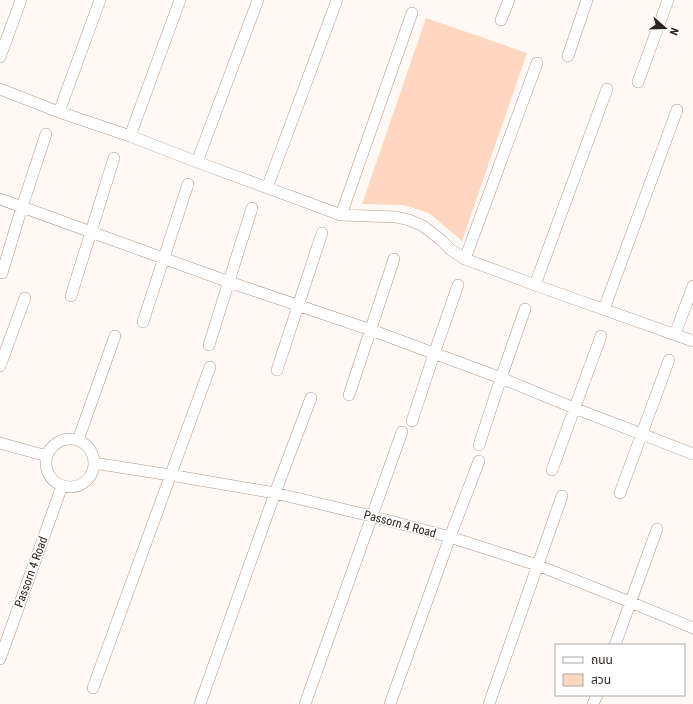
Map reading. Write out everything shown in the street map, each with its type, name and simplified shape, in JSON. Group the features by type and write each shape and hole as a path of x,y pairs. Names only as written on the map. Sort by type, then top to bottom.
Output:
{"street":[{"path":"0,58 21,0"},
{"path":"60,112 100,0"},
{"path":"130,136 180,0"},
{"path":"198,162 258,0"},
{"path":"267,188 337,0"},
{"path":"501,20 509,0"},
{"path":"568,56 587,0"},
{"path":"638,82 668,0"},
{"path":"341,215 412,13"},
{"path":"465,259 536,63"},
{"path":"0,89 341,215 396,217 409,220 423,226 451,250 465,259 693,341"},
{"path":"535,285 607,89"},
{"path":"604,309 677,110"},
{"path":"2,273 46,134"},
{"path":"71,296 114,158"},
{"path":"144,322 163,258 188,184"},
{"path":"0,199 229,282 371,330 501,378 693,454"},
{"path":"209,345 252,208"},
{"path":"277,370 322,233"},
{"path":"349,395 394,259"},
{"path":"412,421 458,285"},
{"path":"675,334 693,286"},
{"path":"0,366 25,298"},
{"path":"479,445 525,309"},
{"path":"78,440 115,336"},
{"path":"552,470 601,336"},
{"path":"620,493 669,360"},
{"path":"93,688 210,367"},
{"path":"200,704 311,398"},
{"path":"305,704 402,432"},
{"path":"70,438 78,440 85,443 90,449 93,456 93,470 89,477 77,486 62,486 50,477 47,471 47,456 50,449 56,443 70,438"},
{"path":"0,443 47,456"},
{"path":"390,704 450,537 479,462"},
{"name":"Passorn 4 Road","path":"94,463 275,494 371,516 450,537 537,565 693,628"},
{"name":"Passorn 4 Road","path":"0,659 62,486"},
{"path":"489,704 562,496"},
{"path":"615,644 657,529"}],"green space":[{"path":"426,18 527,53 462,241 429,213 403,205 362,204"}]}
